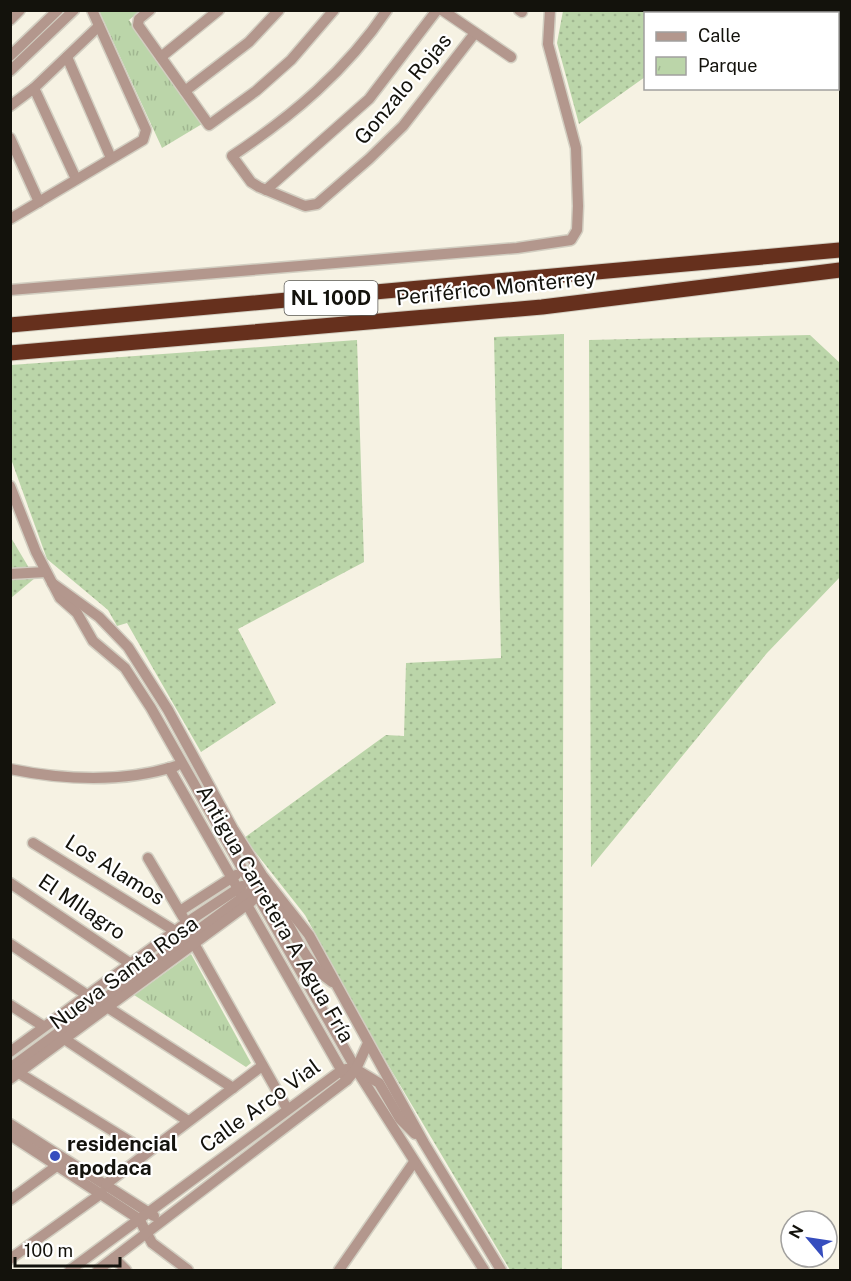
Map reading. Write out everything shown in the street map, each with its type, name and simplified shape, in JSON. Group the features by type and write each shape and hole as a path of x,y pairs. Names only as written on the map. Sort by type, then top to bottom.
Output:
{"highway":[{"name":"Periférico Monterrey","path":"10,325 840,250"},
{"name":"Periférico Monterrey","path":"10,354 530,308 840,270"}],"street":[{"path":"10,20 20,10"},
{"path":"10,56 58,10"},
{"path":"10,219 143,140 146,130 92,10"},
{"path":"150,10 139,19 138,25 209,125 256,91 291,60 334,10"},
{"path":"161,57 219,10"},
{"path":"185,91 249,42 279,10"},
{"name":"Gonzalo Rojas","path":"387,10 333,77 283,122 232,156 251,182 305,206 317,204 403,126 475,33"},
{"path":"266,190 369,99 437,10"},
{"path":"442,10 511,57"},
{"path":"10,290 517,248 571,240 577,230 576,148 548,44 550,10"},
{"path":"10,71 73,11"},
{"path":"10,106 34,88 99,26"},
{"path":"67,57 111,158"},
{"path":"34,88 76,179"},
{"path":"10,138 39,202"},
{"path":"10,486 52,583 86,606 128,647 162,701 233,829 262,875 309,935 424,1143 501,1270"},
{"path":"10,574 46,572"},
{"name":"Antigua Carretera A Agua Fría","path":"52,583 60,598 77,613 93,641 125,668 163,728 356,1069 484,1270"},
{"path":"10,769 62,776 135,776 184,764"},
{"name":"Antigua Carretera A Agua Fría","path":"169,768 344,1075"},
{"name":"Los Alamos","path":"33,843 175,931"},
{"path":"148,858 186,923"},
{"path":"10,1052 186,923 239,892 243,870"},
{"name":"El MIlagro","path":"10,884 131,964"},
{"path":"180,911 254,889 276,905 315,970 336,986"},
{"name":"Nueva Santa Rosa","path":"13,1073 193,941 239,892 254,889"},
{"path":"193,941 294,1120"},
{"path":"10,944 87,995"},
{"path":"10,1005 44,1026"},
{"path":"105,1006 233,1088"},
{"name":"Nueva Santa Rosa","path":"13,1073 66,1040 105,1006"},
{"path":"66,1040 188,1121"},
{"name":"Calle Arco Vial","path":"70,1270 286,1108 356,1069 368,1043"},
{"path":"10,1259 262,1066"},
{"path":"356,1069 379,1083 400,1119 424,1143"},
{"path":"13,1073 147,1152"},
{"name":"Calle Arco Vial","path":"98,1270 294,1120 344,1075"},
{"path":"10,1124 60,1161 104,1189 149,1212 161,1222"},
{"path":"12,1137 60,1161"},
{"path":"10,1200 60,1161"},
{"path":"339,1270 414,1162"},
{"path":"104,1189 139,1219 156,1246 188,1270"},
{"path":"114,1258 126,1270"}],"green space":[{"path":"99,11 140,11 129,20 202,124 162,148"},
{"path":"563,11 741,11 644,12 644,78 579,124 557,43"},
{"path":"564,334 562,1270 510,1270 375,1043 305,915 244,838 386,735 404,736 406,663 501,658 494,337"},
{"path":"810,335 840,363 840,577 767,653 591,867 589,340"},
{"path":"357,340 364,562 238,629 276,703 201,752 127,623 117,626 108,610 47,559 11,459 11,365"},
{"path":"10,536 35,578 11,598 10,598"},
{"path":"191,954 251,1063 246,1067 134,995"}],"place":[{"name":"residencial apodaca","path":"55,1156"}]}
